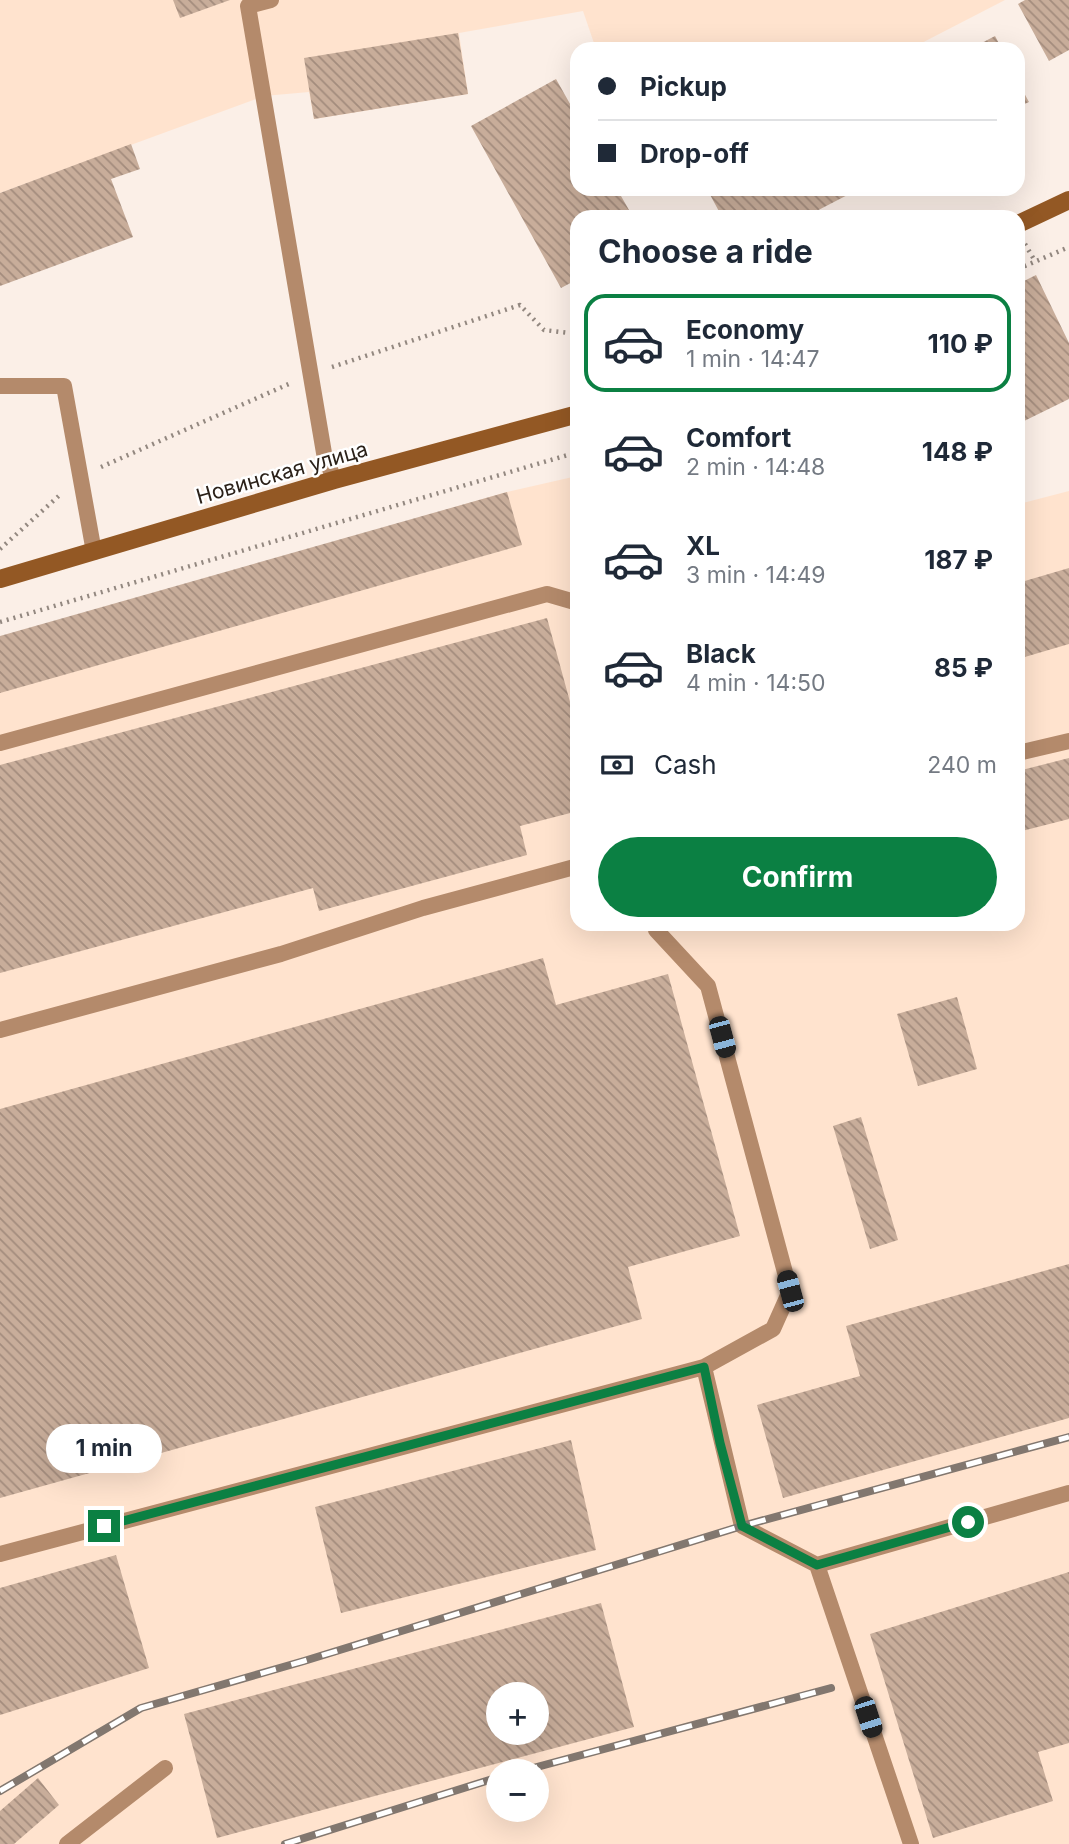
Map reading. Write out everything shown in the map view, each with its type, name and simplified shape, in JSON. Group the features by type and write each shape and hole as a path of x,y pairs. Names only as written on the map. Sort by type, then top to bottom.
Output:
{"main road":[{"path":"1025,221 1069,200"},
{"name":"Новинская улица","path":"0,579 334,480 570,416"}],"lane":[{"path":"271,0 248,6 324,453 334,480"},
{"path":"0,386 64,386 94,552"},
{"path":"0,743 547,594 570,601"},
{"path":"1025,751 1069,741"},
{"path":"0,1030 281,954 423,908 570,868"},
{"path":"0,1554 704,1367 773,1329 790,1291 708,986 657,931"},
{"path":"704,1367 720,1443 742,1526 817,1565 1069,1493"},
{"path":"817,1565 911,1844"},
{"path":"67,1844 164,1768"}],"path":[{"path":"1025,266 1069,247"},
{"path":"0,549 80,476 310,374 520,305 544,330 570,333"},
{"path":"0,622 570,454"}],"shaded area":[{"path":"0,0 1005,0 924,42 594,42 583,11 459,33 468,94 314,119 309,92 264,96 0,193"},
{"path":"570,478 570,931 1025,931 1025,502 1069,491 1069,1844 0,1844 0,639 507,492"}],"building":[{"path":"173,0 230,0 180,18"},
{"path":"1025,0 1069,0 1069,50 1049,61 1018,4"},
{"path":"458,33 468,94 314,119 304,58"},
{"path":"995,36 998,42 983,42"},
{"path":"556,79 570,104 570,196 621,196 629,210 570,210 570,283 561,288 471,126"},
{"path":"131,144 140,169 111,179 133,237 0,286 0,193"},
{"path":"711,196 846,196 818,210 718,210"},
{"path":"1036,275 1069,343 1069,399 1025,421 1025,280"},
{"path":"507,492 522,545 0,693 0,636"},
{"path":"1069,568 1069,644 1025,657 1025,581"},
{"path":"547,618 570,702 570,813 520,826 527,855 319,911 313,888 0,973 0,765"},
{"path":"1069,758 1069,819 1025,830 1025,769"},
{"path":"543,958 556,1005 668,974 740,1236 628,1267 642,1319 0,1498 0,1109"},
{"path":"957,997 977,1069 918,1086 897,1014"},
{"path":"861,1117 898,1240 870,1249 833,1126"},
{"path":"1069,1264 1069,1418 783,1498 757,1405 860,1376 846,1326"},
{"path":"571,1440 596,1550 341,1613 315,1507"},
{"path":"116,1555 149,1668 0,1715 0,1588"},
{"path":"1069,1572 1069,1743 1038,1752 1053,1801 933,1838 870,1634"},
{"path":"601,1603 634,1727 514,1759 486,1759 486,1766 217,1838 184,1714"},
{"path":"38,1778 59,1805 14,1844 0,1844 0,1811"}],"railway":[{"path":"0,1791 141,1708 304,1661 742,1526 1069,1437"},
{"path":"549,1764 831,1688"},
{"path":"285,1844 486,1781"}],"route":[{"path":"104,1526 704,1367 720,1443 742,1526 817,1565 968,1522"}]}
